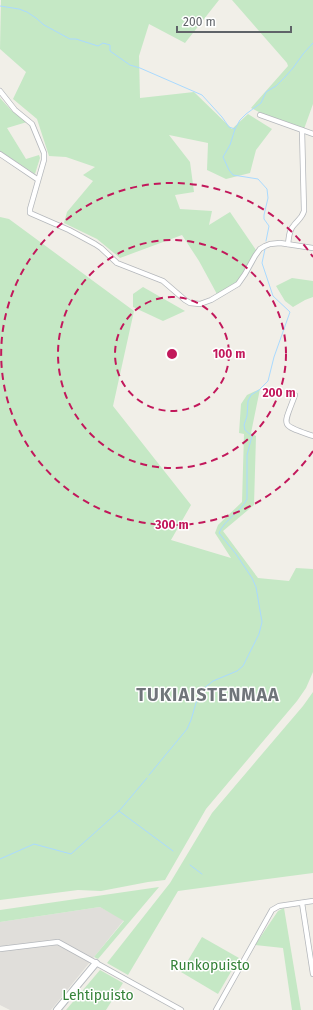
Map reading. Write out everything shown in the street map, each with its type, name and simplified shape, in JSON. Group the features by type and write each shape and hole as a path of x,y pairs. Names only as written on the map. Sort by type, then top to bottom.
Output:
{"street":[{"path":"0,91 15,110 26,118 35,128 44,153 44,160 37,179 30,213 69,230 95,244 117,263 163,281 190,302 200,304 211,300 238,284 260,249 270,244 288,244 313,248"},
{"path":"260,115 313,134"},
{"path":"288,244 290,231 294,224 302,216 304,211 302,130"},
{"path":"0,154 37,179"},
{"path":"295,395 286,419 286,424 289,428 313,436"},
{"path":"216,1010 272,910 279,906 313,901"},
{"path":"302,902 313,974"},
{"path":"0,949 57,942 181,1010"},
{"path":"57,1010 96,963"}],"shaded area":[{"path":"100,907 124,920 51,1010 10,1010 0,1005 0,922"}],"green space":[{"path":"1,0 219,0 185,43 149,24 139,56 140,98 194,92 232,129 248,114 272,129 256,150 250,173 226,179 207,170 208,143 169,135 190,162 194,192 175,195 180,209 212,211 209,225 230,212 258,253 238,284 218,296 199,261 182,235 120,258 97,239 64,223 67,212 93,181 83,175 95,167 66,157 49,156 37,119 13,99 26,72 0,49"},
{"path":"232,0 313,0 313,104 304,129 251,108 288,66"},
{"path":"0,98 11,110 27,122 7,128 26,159 39,155 40,158 35,174 0,151"},
{"path":"0,217 9,219 134,311 113,406 191,505 171,540 231,558 215,533 218,525 242,502 244,434 239,433 241,404 247,395 260,389 251,433 256,436 254,505 223,531 258,578 289,581 296,568 313,569 313,672 306,688 297,701 206,809 165,880 101,891 78,890 0,900"},
{"path":"292,278 313,281 313,297 293,307 285,301 276,286"},
{"path":"143,287 185,311 163,321 133,307 133,294"},
{"path":"313,692 313,873 178,891 128,975 107,963 170,883 212,813 303,706"},
{"path":"159,887 98,959 94,957 124,921 100,907 0,922 0,910"},
{"path":"284,908 301,1010 292,1010 283,948 255,945 278,911"},
{"name":"Runkopuisto","path":"202,937 239,958 218,994 181,972"},
{"name":"Lehtipuisto","path":"100,970 123,983 106,1010 66,1010"}],"waterway":[{"path":"0,6 27,12 44,25 70,39 76,39 98,46 103,43 110,45 110,51 130,65 202,95 229,127 235,129"},
{"path":"266,241 269,226 264,219 268,198 267,189 258,179 233,175 223,157 230,145 235,129 240,120 261,103 266,92 276,86 285,77 313,43"},
{"path":"149,775 187,729 196,703 203,689 213,681 237,671 243,666 259,634 262,622 256,587 252,578 236,554 219,533 221,528 241,508 247,499 247,455 252,436 245,430 244,425 247,416 248,401 251,395 259,390 268,381 274,357 290,312 273,296 262,263 265,249"},
{"path":"0,859 34,844 71,854 119,811 147,778"},
{"path":"119,811 173,851"},
{"path":"190,865 202,874"}],"district":[{"name":"TUKIAISTENMAA","path":"208,695"}]}
